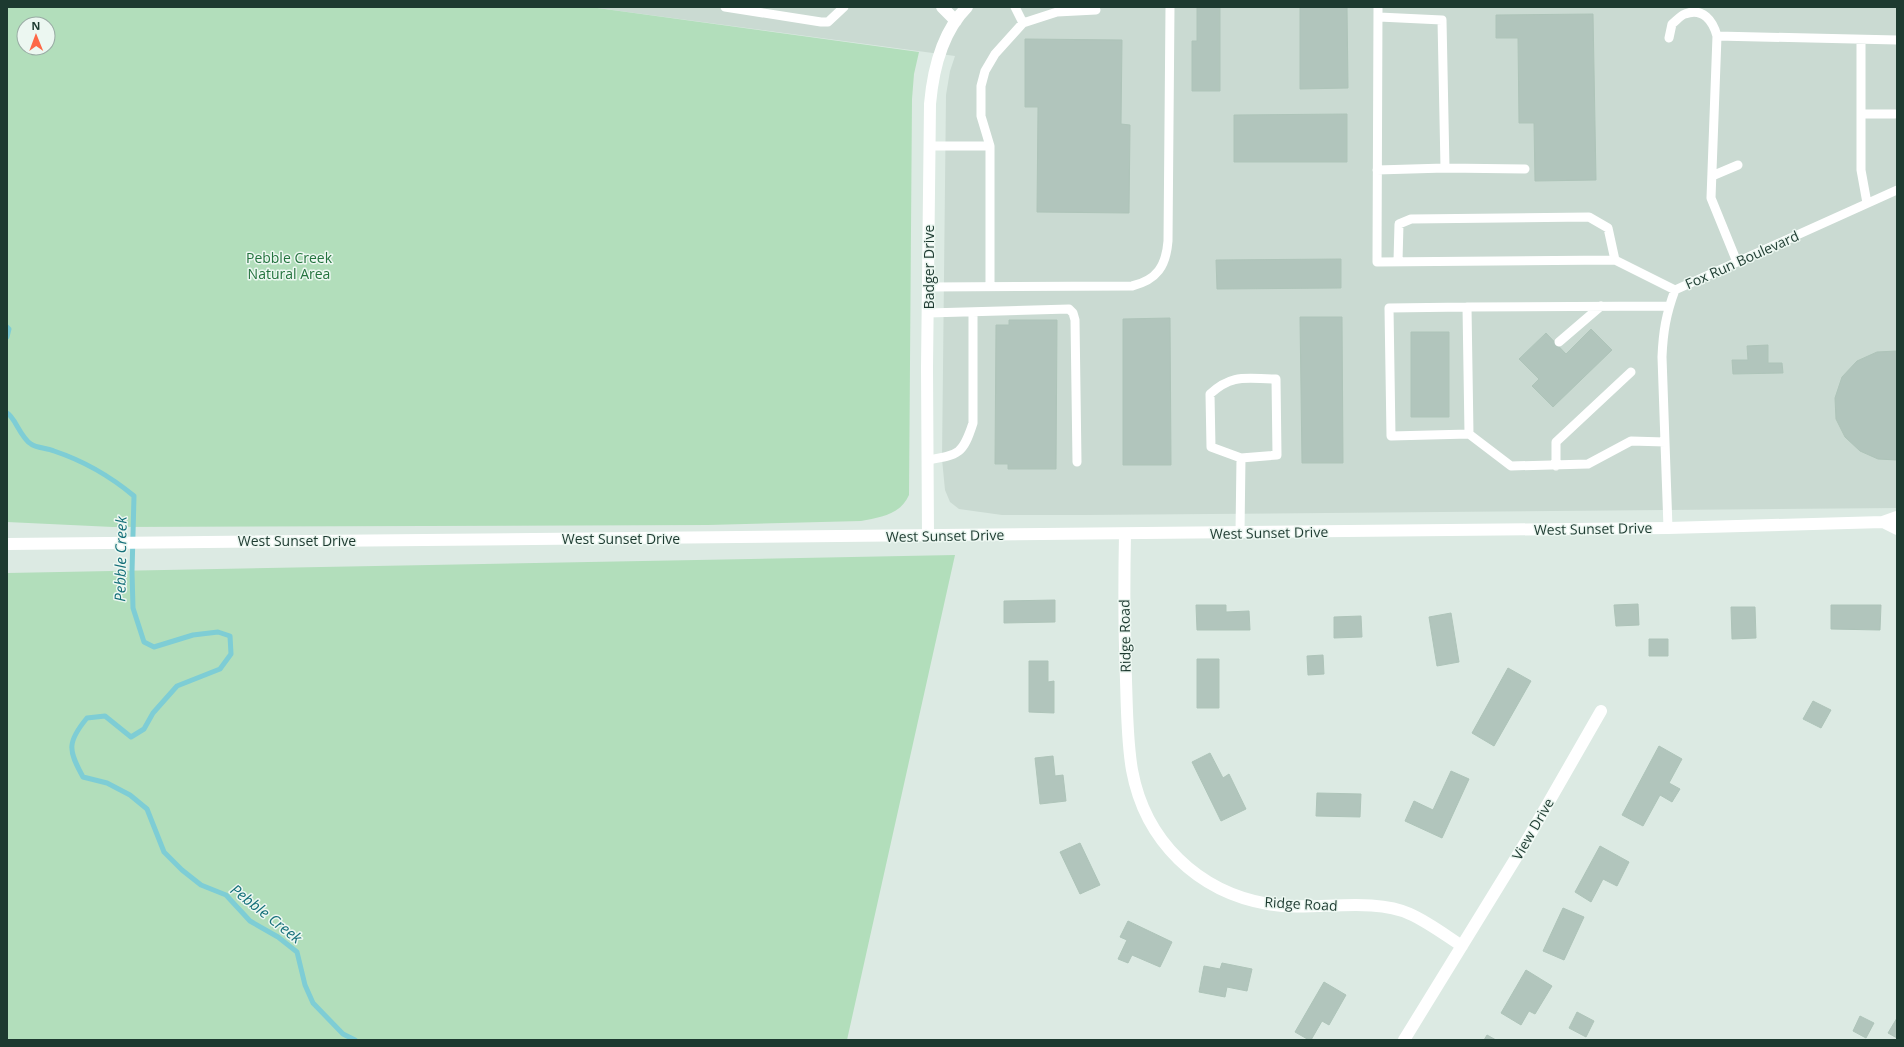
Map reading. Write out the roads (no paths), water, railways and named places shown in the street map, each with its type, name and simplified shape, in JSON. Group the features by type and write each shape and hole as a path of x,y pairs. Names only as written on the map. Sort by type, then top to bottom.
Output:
{"main road":[{"path":"942,7 956,21"},
{"name":"Badger Drive","path":"928,536 928,313 932,80 940,53 956,21 967,7"},
{"name":"West Sunset Drive","path":"7,544 1668,528 1883,522 1897,517"},
{"name":"West Sunset Drive","path":"1883,522 1897,529"},
{"name":"Ridge Road","path":"1125,534 1125,664 1128,741 1132,771 1141,802 1155,831 1174,855 1199,878 1233,896 1269,905 1317,907 1358,906 1390,908 1409,913 1462,946"},
{"name":"View Drive","path":"1462,946 1527,840 1601,711"},
{"path":"1404,1040 1462,946"}],"lane":[{"path":"725,7 828,22 844,7"},
{"path":"1015,7 1023,23"},
{"path":"929,287 1132,286 1145,283 1153,278 1164,262 1168,241 1167,170 1170,7"},
{"path":"1378,7 1378,170 1376,262 1615,260 1675,290"},
{"path":"990,286 990,146 981,116 981,86 985,71 995,54 1023,23 1057,12 1096,10"},
{"path":"1670,38 1672,24 1685,14 1697,13 1707,16 1714,24 1717,36 1711,198 1737,262"},
{"path":"1379,17 1442,20 1445,168"},
{"path":"1717,36 1897,40"},
{"path":"1861,40 1861,170 1867,203"},
{"path":"1861,114 1895,114"},
{"path":"930,146 990,146"},
{"path":"1712,176 1738,165"},
{"path":"1378,170 1445,168 1525,169"},
{"name":"Fox Run Boulevard","path":"1668,528 1662,357 1663,334 1669,306 1675,290 1897,190"},
{"path":"1398,262 1399,224 1411,219 1581,217 1589,217 1608,228 1615,260"},
{"path":"1559,342 1601,306"},
{"path":"1665,442 1631,442 1588,464 1511,466 1469,434 1391,436 1389,308 1669,306"},
{"path":"1467,307 1469,434"},
{"path":"928,313 973,313 1069,309 1073,313 1075,320 1078,462"},
{"path":"928,460 952,456 961,451 973,423 973,313"},
{"path":"1556,466 1556,442 1631,372"},
{"path":"1237,378 1276,379 1277,455 1240,458 1211,447 1210,394 1221,384 1237,378"},
{"path":"1240,458 1240,533"}],"waterway":[{"name":"Pebble Creek","path":"7,327 9,329 7,337"},
{"name":"Pebble Creek","path":"7,413 13,419 27,441 31,444 65,455 86,464 116,482 134,496 132,572 133,608 144,642 154,647 193,635 218,632 230,636 231,654 220,669 177,686 153,713 144,729 131,737 105,716 87,718 80,726 73,740 72,753 78,768 83,777 107,783 130,795 147,809 164,852 182,870 201,885 226,895 250,921 278,937 297,952 305,985 313,1003 343,1034 355,1040"}],"park label":[{"name":"Pebble Creek Natural Area","path":"289,266"}]}
